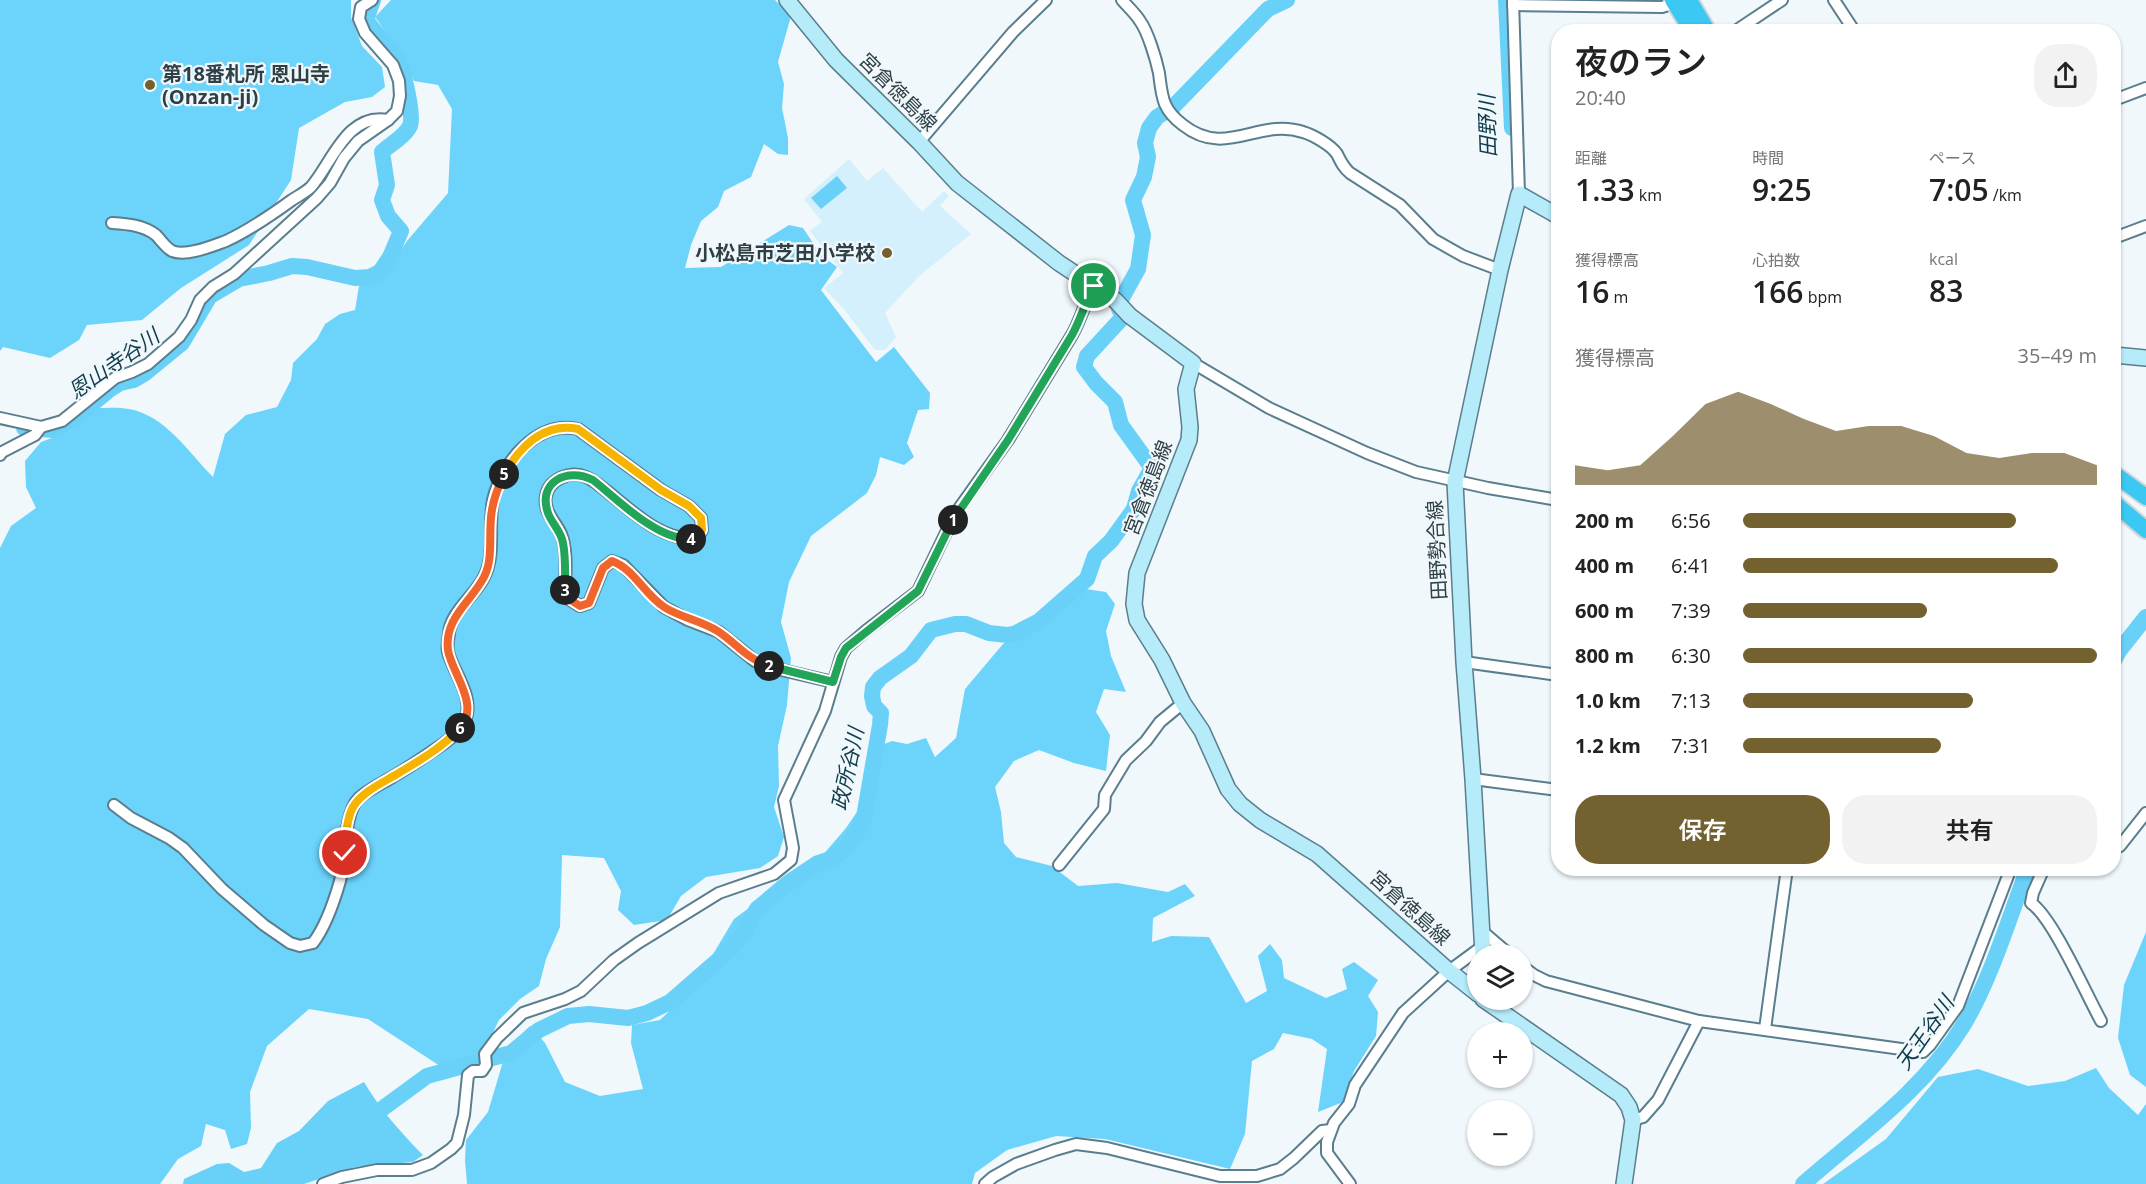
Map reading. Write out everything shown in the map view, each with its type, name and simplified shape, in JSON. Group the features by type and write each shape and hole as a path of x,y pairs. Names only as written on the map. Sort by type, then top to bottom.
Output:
{"highway":[{"path":"1679,1 1689,24"},
{"path":"1679,1 1701,24"},
{"path":"2121,479 2146,497"},
{"path":"2121,509 2146,530"}],"main road":[{"name":"宮倉徳島線","path":"787,0 836,60 965,189 1023,235 1114,300 1144,327 1193,363 1186,389 1190,426 1189,440 1134,582 1137,620 1162,660 1183,703 1202,731 1228,789 1240,804 1260,820 1317,854 1467,985"},
{"path":"1519,194 1551,212"},
{"name":"田野勢合線","path":"1483,944 1464,662 1455,482 1500,270 1519,194"},
{"path":"2121,356 2146,358"},
{"name":"宮倉徳島線","path":"1500,1010 1621,1095 1634,1120"},
{"path":"1624,1184 1634,1120"}],"street":[{"path":"919,142 1013,32 1046,0"},
{"path":"1122,0 1141,21 1158,72 1160,94 1168,110 1183,126 1211,139 1224,140 1262,131 1282,129 1301,131 1314,137 1336,153 1343,167 1350,173 1400,205 1433,239 1463,256 1500,270"},
{"path":"1746,24 1782,0"},
{"path":"1834,0 1849,24"},
{"path":"0,418 41,427 62,421 115,378 147,364 171,344 191,320 200,300 213,287 234,274 317,198 358,141 397,111 400,96 399,81 393,65 365,33 359,19 361,7 369,1"},
{"path":"1519,194 1513,3 1662,7 1679,1"},
{"path":"2121,97 2146,88"},
{"path":"112,223 131,224 146,229 173,251 188,252 223,242 258,225 310,188 335,149 366,121 377,118 388,120"},
{"path":"2121,235 2146,226"},
{"path":"323,1184 342,1177 376,1170 412,1170 431,1163 457,1143 464,1115 468,1075 473,1071 482,1071 486,1065 486,1054 507,1026 523,1013 565,999 581,991 614,960 719,893 774,874 791,861 793,848 784,801 825,711 841,657 846,648 918,591 955,514 1008,440 1072,335 1094,286"},
{"path":"1193,363 1269,408 1367,453 1416,472 1455,482 1551,499"},
{"path":"0,455 35,435 41,427"},
{"path":"114,805 131,818 183,848 222,889 264,925 290,943 300,946 313,943 321,933 339,882 351,810 358,799 418,762 453,736 464,723 467,715 466,698 448,651 449,630 453,620 484,578 489,563 494,499 504,473 516,454 542,433 567,427 578,429 661,490 689,506 701,518 702,530 696,539 680,539 636,515 593,480 583,475 565,475 555,480 546,496 548,514 561,534 564,545 565,594 569,599 580,606 589,603 603,568 612,561 623,565 664,607 688,620 719,632 754,661 833,682"},
{"path":"1464,662 1551,674"},
{"path":"1059,865 1104,809 1105,795 1125,760 1146,741 1160,722 1183,703"},
{"path":"1473,779 1551,789"},
{"path":"2121,845 2146,813"},
{"path":"1765,1029 1786,876"},
{"path":"1533,974 1546,981 1700,1021 1923,1052 1958,1006 2009,876"},
{"path":"2040,876 2031,903 2039,909 2053,931 2101,1021"},
{"path":"1350,1184 1327,1153 1327,1142 1331,1130 1349,1104 1355,1085 1403,1013 1467,957"},
{"path":"1634,1120 1643,1117 1659,1101 1700,1021"},
{"path":"985,1184 1016,1164 1076,1144 1107,1148 1220,1176 1257,1176 1280,1168 1322,1131 1331,1130"}],"shaded area":[{"path":"0,0 351,0 351,17 362,46 382,67 385,87 372,97 345,102 299,128 291,180 249,245 181,288 142,320 87,325 79,340 50,358 3,347 0,351"},
{"path":"391,0 775,0 791,16 778,62 784,84 782,108 788,138 788,155 778,154 764,144 751,177 724,191 718,207 701,221 685,268 721,267 789,225 803,228 821,255 837,267 821,290 876,362 894,347 930,393 929,409 918,410 907,443 914,457 904,465 880,457 876,475 867,493 811,536 789,582 781,622 791,658 787,705 778,746 779,786 774,807 784,837 778,856 760,868 706,877 681,896 667,920 634,925 618,910 621,891 604,858 562,855 560,927 546,959 539,986 520,999 499,1020 486,1047 472,1059 443,1068 368,1019 309,1009 267,1046 250,1092 251,1128 247,1144 231,1149 225,1130 206,1124 201,1146 178,1159 160,1184 0,1184 0,548 11,526 36,508 26,487 25,461 41,442 73,430 95,408 121,408 142,413 165,427 213,477 225,434 246,415 277,407 291,380 293,363 317,339 325,324 340,314 355,310 359,286 386,273 407,241 448,193 452,109 438,85 414,81 390,38 375,17"},
{"name":"小松島市芝田小学校","path":"849,159 867,181 883,168 922,212 944,191 949,196 940,206 971,234 919,276 885,313 896,337 885,350 875,350 844,309 824,288 843,273 810,231 822,222 804,199"},
{"path":"837,176 847,188 821,209 811,198"},
{"path":"1079,588 1106,592 1115,604 1106,631 1111,656 1126,692 1104,689 1096,712 1110,735 1106,771 1074,763 1039,750 1014,761 995,787 1001,812 1004,843 1016,857 1052,866 1078,886 1117,883 1168,892 1185,884 1195,896 1153,918 1152,942 1171,936 1209,937 1246,1003 1267,991 1258,956 1270,944 1282,960 1284,978 1326,998 1347,989 1342,969 1354,962 1378,980 1368,996 1378,1012 1376,1036 1354,1071 1343,1102 1318,1112 1327,1049 1312,1039 1283,1033 1274,1049 1252,1061 1245,1134 1230,1169 1105,1139 1056,1136 1007,1150 975,1173 972,1184 467,1184 466,1140 488,1112 507,1048 530,1026 545,1043 565,1082 600,1096 643,1089 631,1043 632,1025 660,1020 686,995 734,919 769,893 798,885 846,828 863,803 869,750 892,741 907,744 926,738 935,757 956,738 965,689 1003,644 1041,623"},
{"path":"2146,932 2146,1087 2130,1075 2118,1038 2124,985"},
{"path":"2096,1068 2109,1088 2138,1115 2146,1104 2146,1184 1823,1184 1886,1139 1938,1077 1978,1069 2028,1086 2065,1081"},
{"path":"364,1082 391,1120 423,1155 413,1162 355,1167 304,1184 183,1184 184,1179 217,1164 229,1163 244,1172 261,1168 277,1143 299,1131 328,1101"}],"waterway":[{"name":"恩山寺谷川","path":"24,428 53,430 69,423 109,390 144,374 182,343 210,296 239,279 292,266 307,267 355,278 370,277 380,272 390,257 401,231 388,216 382,200 387,185 382,152 405,133 410,126 411,113 398,61 366,20 373,0"},
{"name":"政所谷川","path":"1122,298 1138,269 1143,235 1133,200 1144,177 1148,157 1145,143 1149,128 1157,117 1173,107 1268,9 1287,0"},
{"name":"田野川","path":"1506,0 1512,128"},
{"name":"政所谷川","path":"375,1114 427,1076 511,1053 539,1030 568,1016 589,1014 628,1018 647,1013 670,1002 732,948 757,909 788,883 818,863 833,858 846,848 856,835 864,817 881,713 874,706 873,687 880,678 911,656 931,630 955,624 966,624 989,633 1007,635 1014,634 1039,621 1087,579 1095,556 1111,541 1134,509 1139,491 1152,468 1121,425 1115,402 1084,367 1087,356 1123,317 1119,309"},
{"name":"天王谷川","path":"2121,648 2146,617"},
{"name":"天王谷川","path":"1803,1184 1890,1110 1930,1070 1948,1048 1983,988 2025,876"}],"place":[{"name":"第18番札所 恩山寺 (Onzan-ji)","path":"150,85"},
{"name":"小松島市芝田小学校","path":"887,253"}],"route":[{"path":"345,853 351,810 358,799 418,762 453,736 464,723 467,715 466,698 448,651 449,630 453,620 484,578 489,563 494,499 504,473 516,454 530,441 542,433 567,427 578,429 661,490 689,506 701,518 702,530 696,539 680,539 636,515 593,480 583,475 565,475 555,480 546,496 548,514 561,534 564,545 565,594 569,599 580,606 589,603 603,568 612,561 623,565 664,607 688,620 719,632 754,661 833,682 846,648 918,591 955,514 1008,440 1072,335 1094,286"}]}
